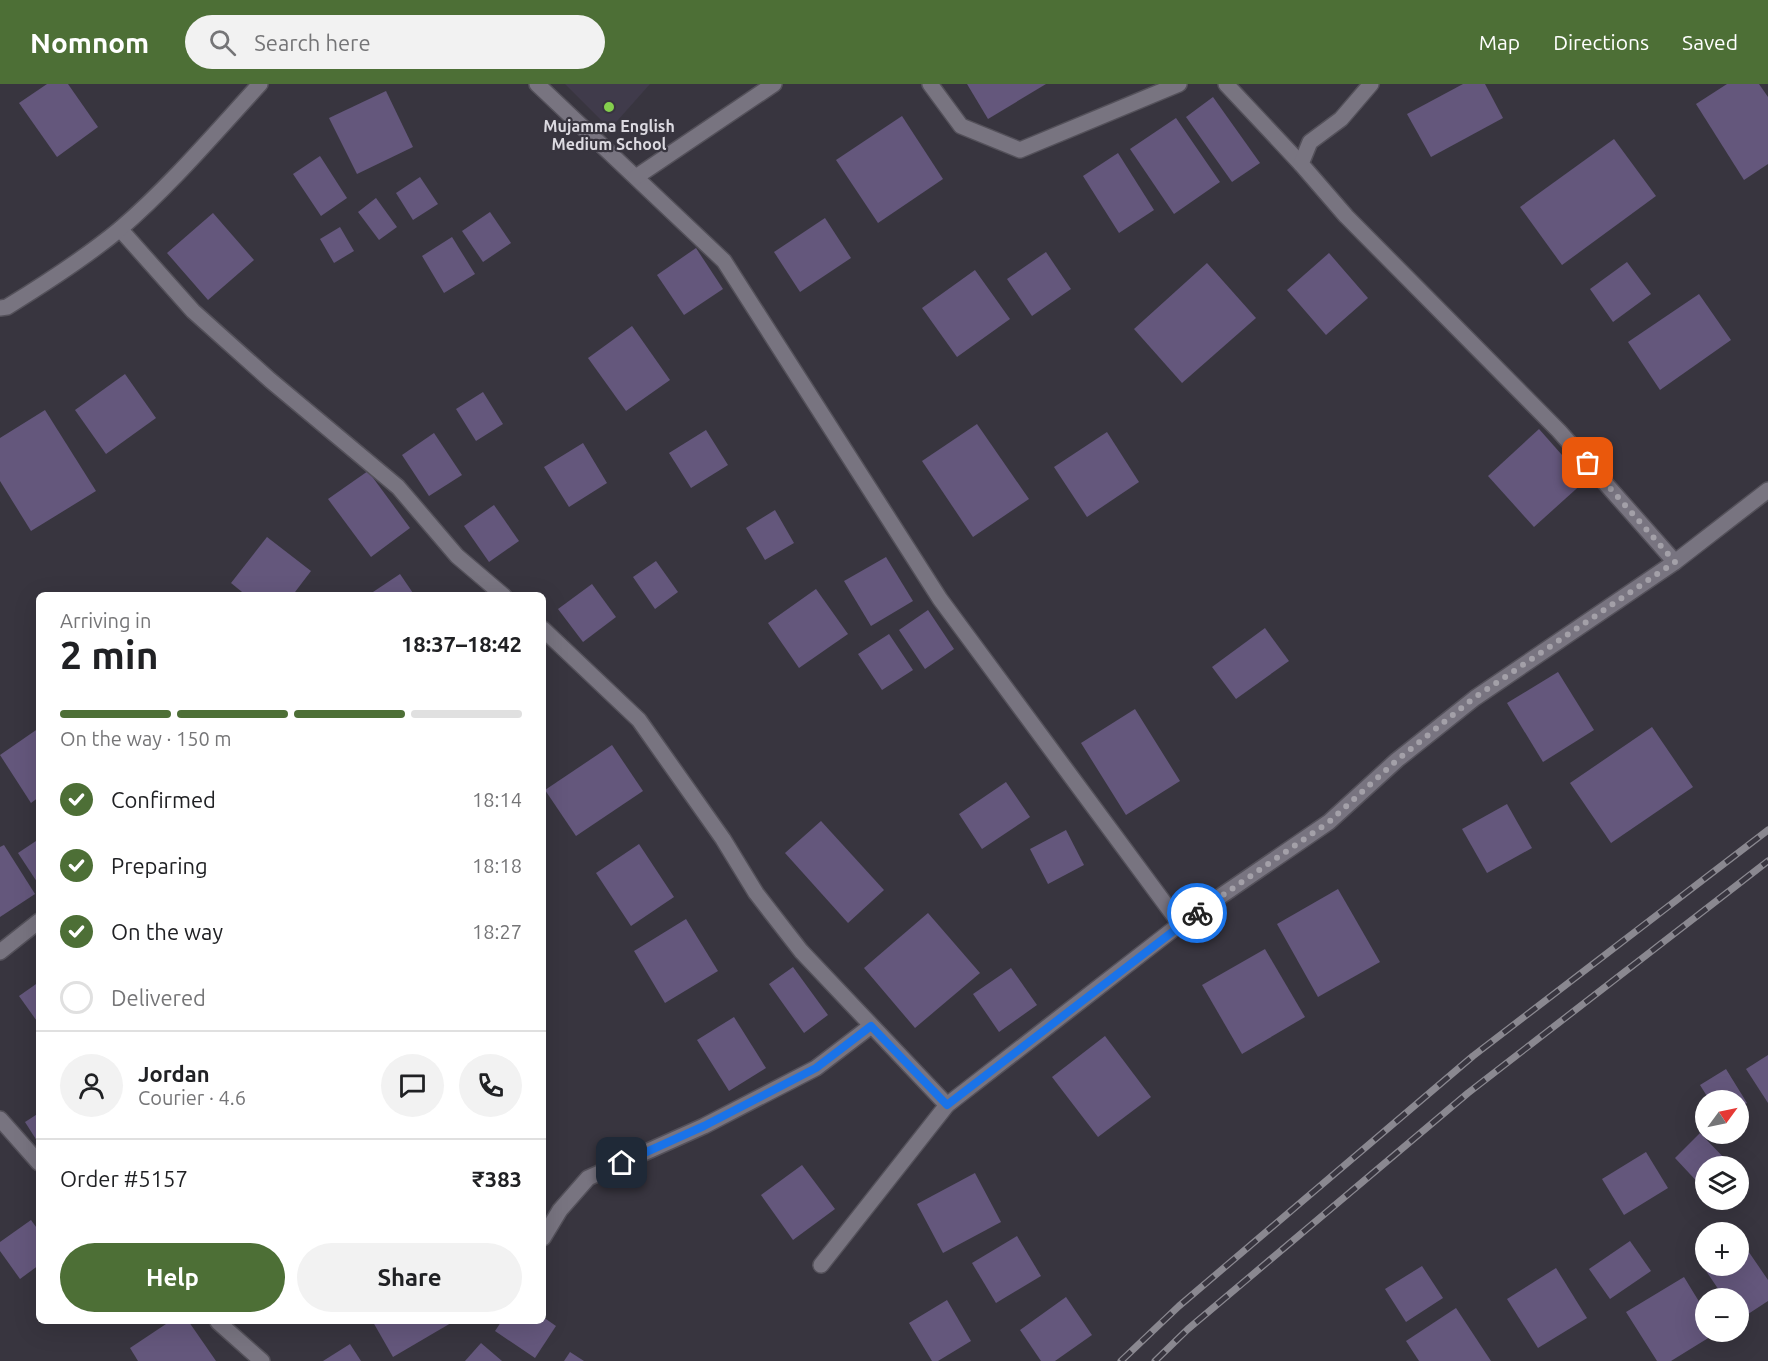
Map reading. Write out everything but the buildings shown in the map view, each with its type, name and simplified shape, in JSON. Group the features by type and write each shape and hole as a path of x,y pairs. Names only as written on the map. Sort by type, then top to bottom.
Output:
{"street":[{"path":"0,308 7,308 49,282 120,229 204,146 260,84"},
{"path":"537,84 724,261 940,599 1180,924"},
{"path":"636,177 774,84"},
{"path":"930,84 961,126 1020,150 1179,84"},
{"path":"1226,84 1346,216 1559,430 1675,562"},
{"path":"1301,164 1310,142 1341,119 1371,84"},
{"path":"120,229 193,311 270,380 398,487 457,556 499,592"},
{"path":"821,1265 947,1105 1180,924 1329,822 1397,760 1474,698 1675,562 1768,490"},
{"path":"546,632 639,720 723,839 756,893 801,951 947,1105"},
{"path":"0,952 36,923"},
{"path":"546,1233 560,1210 588,1178 704,1126 816,1068 871,1026"},
{"path":"0,1119 36,1159"},
{"path":"220,1324 262,1361"}],"shaded area":[{"name":"Mujamma English Medium School","path":"565,84 650,84 610,129"}],"railway":[{"path":"1121,1361 1179,1306 1473,1056 1768,830"},
{"path":"1155,1361 1188,1329 1468,1093 1768,861"}],"way so far":[{"path":"1197,913 1329,822 1397,760 1474,698 1675,562 1588,463"}],"place":[{"name":"Mujamma English Medium School","path":"609,107"}],"route":[{"path":"622,1163 704,1126 816,1068 871,1026 947,1105 1197,913"}]}
